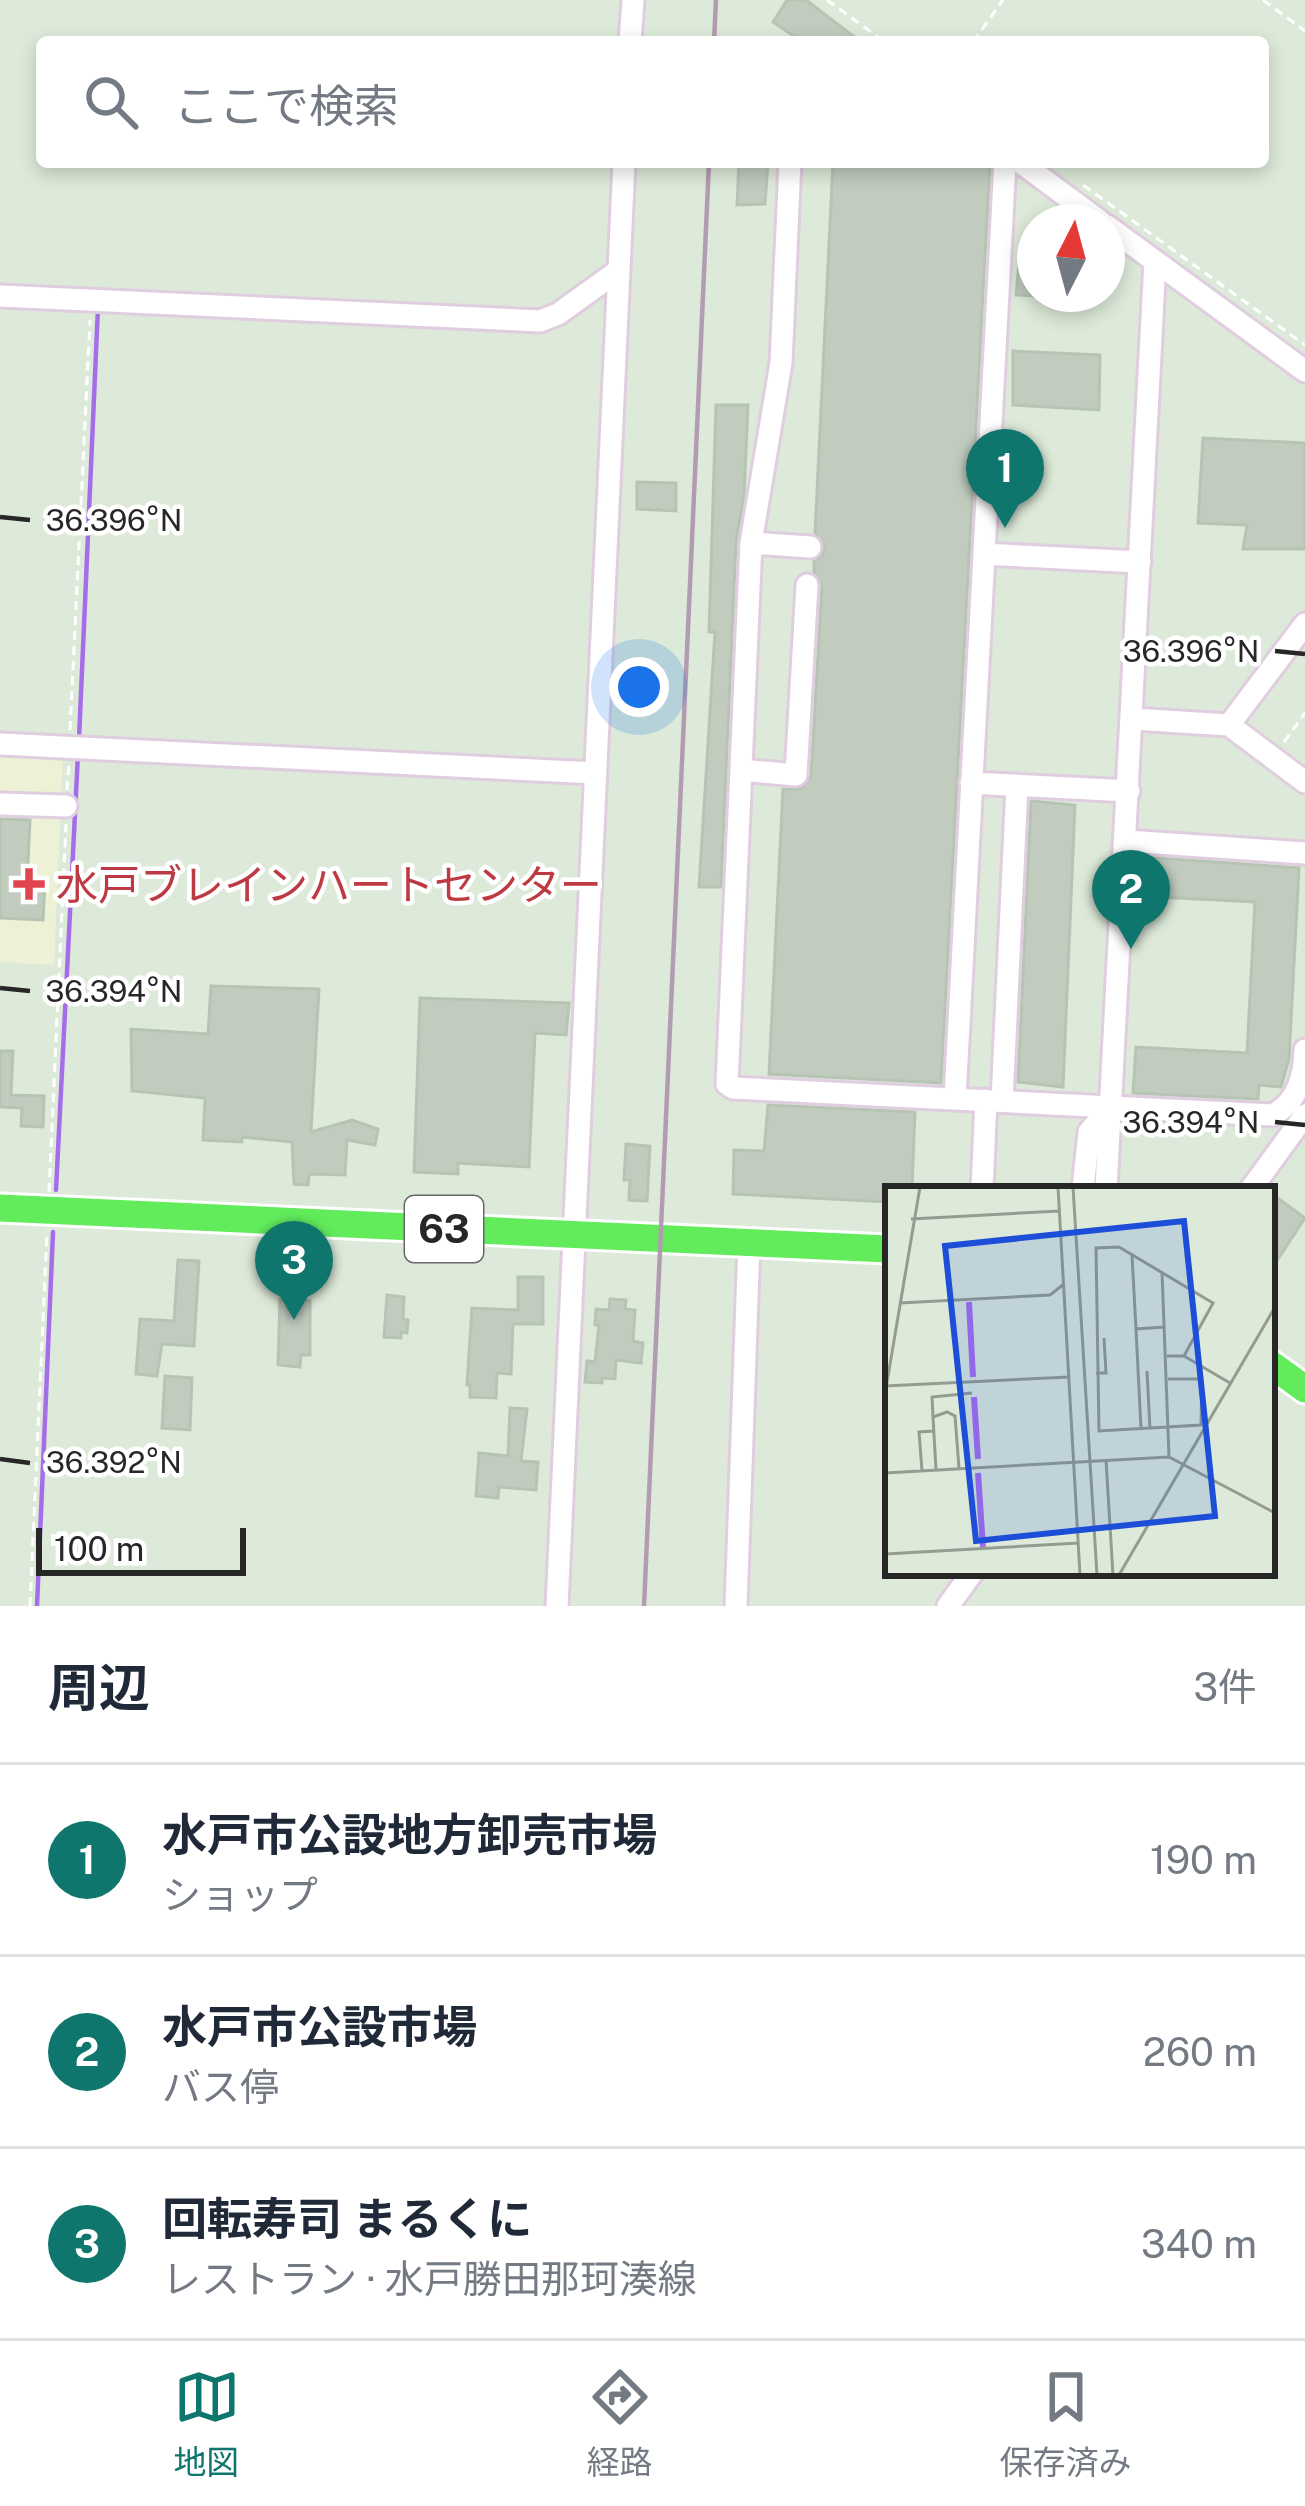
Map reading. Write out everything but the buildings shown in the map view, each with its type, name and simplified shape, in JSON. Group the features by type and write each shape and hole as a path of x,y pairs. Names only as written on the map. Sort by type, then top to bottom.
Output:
{"main road":[{"name":"63","path":"0,1208 885,1249"},
{"path":"1275,1367 1305,1389"}],"street":[{"path":"630,36 632,0"},
{"path":"557,1606 625,168"},
{"path":"790,168 781,363 751,543 727,1084 1295,1117"},
{"path":"955,1098 1005,168"},
{"path":"1028,168 1077,204"},
{"path":"1125,239 1305,371"},
{"path":"1106,1186 1155,261"},
{"path":"0,296 540,321 558,314 619,270"},
{"path":"751,543 810,547"},
{"path":"984,554 1140,562"},
{"path":"741,770 796,775 807,585"},
{"path":"1229,725 1305,624"},
{"path":"1133,718 1229,725 1305,782"},
{"path":"0,744 596,773"},
{"path":"971,783 1129,791"},
{"path":"982,1186 994,1100 1017,784"},
{"path":"0,804 66,806"},
{"path":"1127,841 1305,853"},
{"path":"1253,1186 1295,1117 1305,1050"},
{"path":"1059,1103 1080,1124 1086,1144"},
{"path":"1083,1186 1086,1144 1094,1125 1113,1105"},
{"path":"736,1606 749,1243"},
{"path":"948,1606 970,1576"}],"path":[{"path":"827,0 877,36"},
{"path":"977,36 1003,0"},
{"path":"1263,0 1305,31"},
{"path":"1069,175 1305,345"},
{"path":"30,1606 91,301"},
{"path":"1280,748 1305,713"}],"shaded area":[{"name":"水戸ブレインハートセンター","path":"0,752 63,755 54,965 0,962"}],"waterway":[{"path":"79,739 98,307"},
{"path":"56,1190 78,754"},
{"path":"37,1606 53,1232"}],"railway":[{"path":"714,36 716,0"},
{"path":"644,1606 709,168"}],"place":[{"name":"水戸市公設地方卸売市場","path":"1005,528"},
{"name":"水戸ブレインハートセンター","path":"29,884"},
{"name":"水戸市公設市場","path":"1131,949"},
{"name":"回転寿司 まるくに","path":"294,1320"}]}
